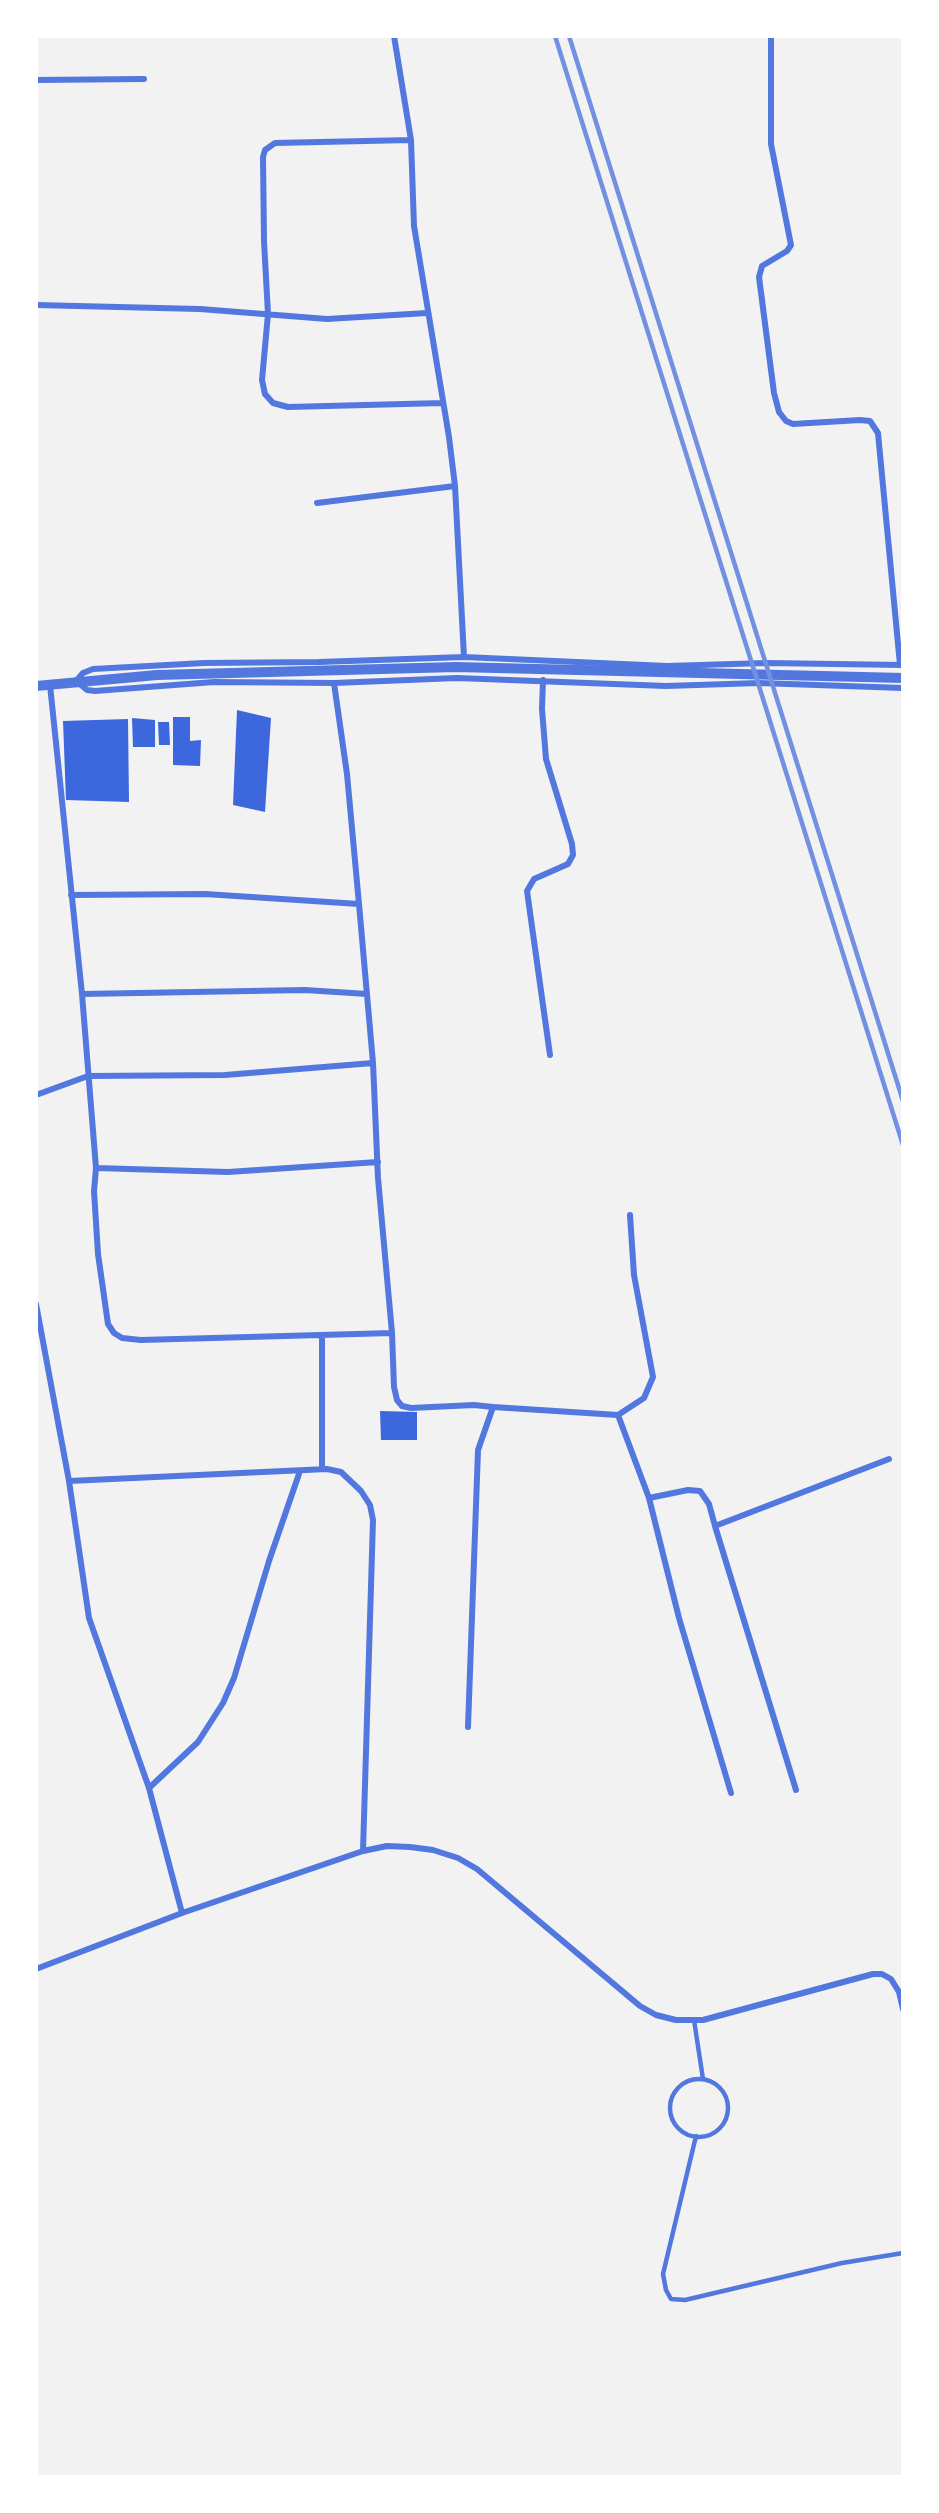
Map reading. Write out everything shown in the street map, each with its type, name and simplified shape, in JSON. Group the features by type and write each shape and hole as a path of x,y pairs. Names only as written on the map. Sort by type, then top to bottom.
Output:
{"street":[{"path":"394,36 411,140 414,226 455,486 464,657"},
{"path":"76,681 83,673 93,669 204,663 464,657 667,666 766,663 902,665 880,444 875,425 870,421 860,420 794,424 786,421 779,412 777,403 760,300 759,277 762,266 786,251 791,245 771,144 771,36"},
{"path":"36,80 144,79"},
{"path":"411,140 275,143 268,147 263,157 268,314 262,380 265,394 273,403 288,407 443,403"},
{"path":"36,305 200,309 327,320 428,314"},
{"path":"317,503 455,486"},
{"path":"36,686 157,675 456,667 903,678"},
{"path":"76,681 87,690 95,691 214,682 334,682 457,678 666,686 759,683 903,688"},
{"path":"543,681 542,709 546,759 572,844 573,855 568,864 534,879 527,891 550,1055"},
{"path":"334,682 347,774 367,994 394,1387 397,1400 402,1406 411,1408 474,1405 618,1415 644,1398 653,1377 634,1275 630,1215"},
{"path":"50,685 82,994 96,1168 94,1191 98,1254 108,1324 114,1333 122,1338 141,1340 392,1333"},
{"path":"71,895 205,894 359,904"},
{"path":"82,994 294,990 367,994"},
{"path":"36,1095 88,1076 225,1075 373,1064"},
{"path":"96,1168 228,1172 378,1162"},
{"path":"36,1305 69,1481 89,1618 149,1788 182,1913"},
{"path":"322,1335 322,1469"},
{"path":"468,1727 478,1450 494,1407"},
{"path":"618,1415 649,1498 679,1618 731,1793"},
{"path":"715,1526 889,1460"},
{"path":"69,1481 322,1469 341,1473 352,1480 370,1505 373,1520 363,1851"},
{"path":"149,1788 198,1742 223,1703 234,1678 269,1561 300,1471"},
{"path":"649,1498 688,1490 700,1491 709,1504 796,1790"},
{"path":"36,1969 182,1913 363,1851 387,1846 410,1847 433,1850 458,1858 477,1869 640,2006 666,2017 703,2020 873,1974 882,1974 891,1979 899,1992 903,2009"}],"lane":[{"path":"694,2020 703,2079"},
{"path":"703,2079 719,2087 727,2102 728,2111 720,2127 713,2133 696,2136 688,2135 676,2126 670,2112 670,2104 681,2085 688,2081 703,2079"},
{"path":"696,2136 663,2274 666,2290 671,2299 685,2300 842,2263 903,2253"}],"building":[{"path":"237,710 271,718 265,812 233,805"},
{"path":"173,717 190,717 190,741 201,740 200,766 173,765"},
{"path":"132,718 155,720 155,747 133,747"},
{"path":"128,719 129,802 66,800 63,721"},
{"path":"158,722 169,722 170,745 159,745"},
{"path":"380,1411 417,1412 417,1440 381,1440"}],"railway":[{"path":"555,36 903,1145"},
{"path":"569,36 903,1101"}]}
